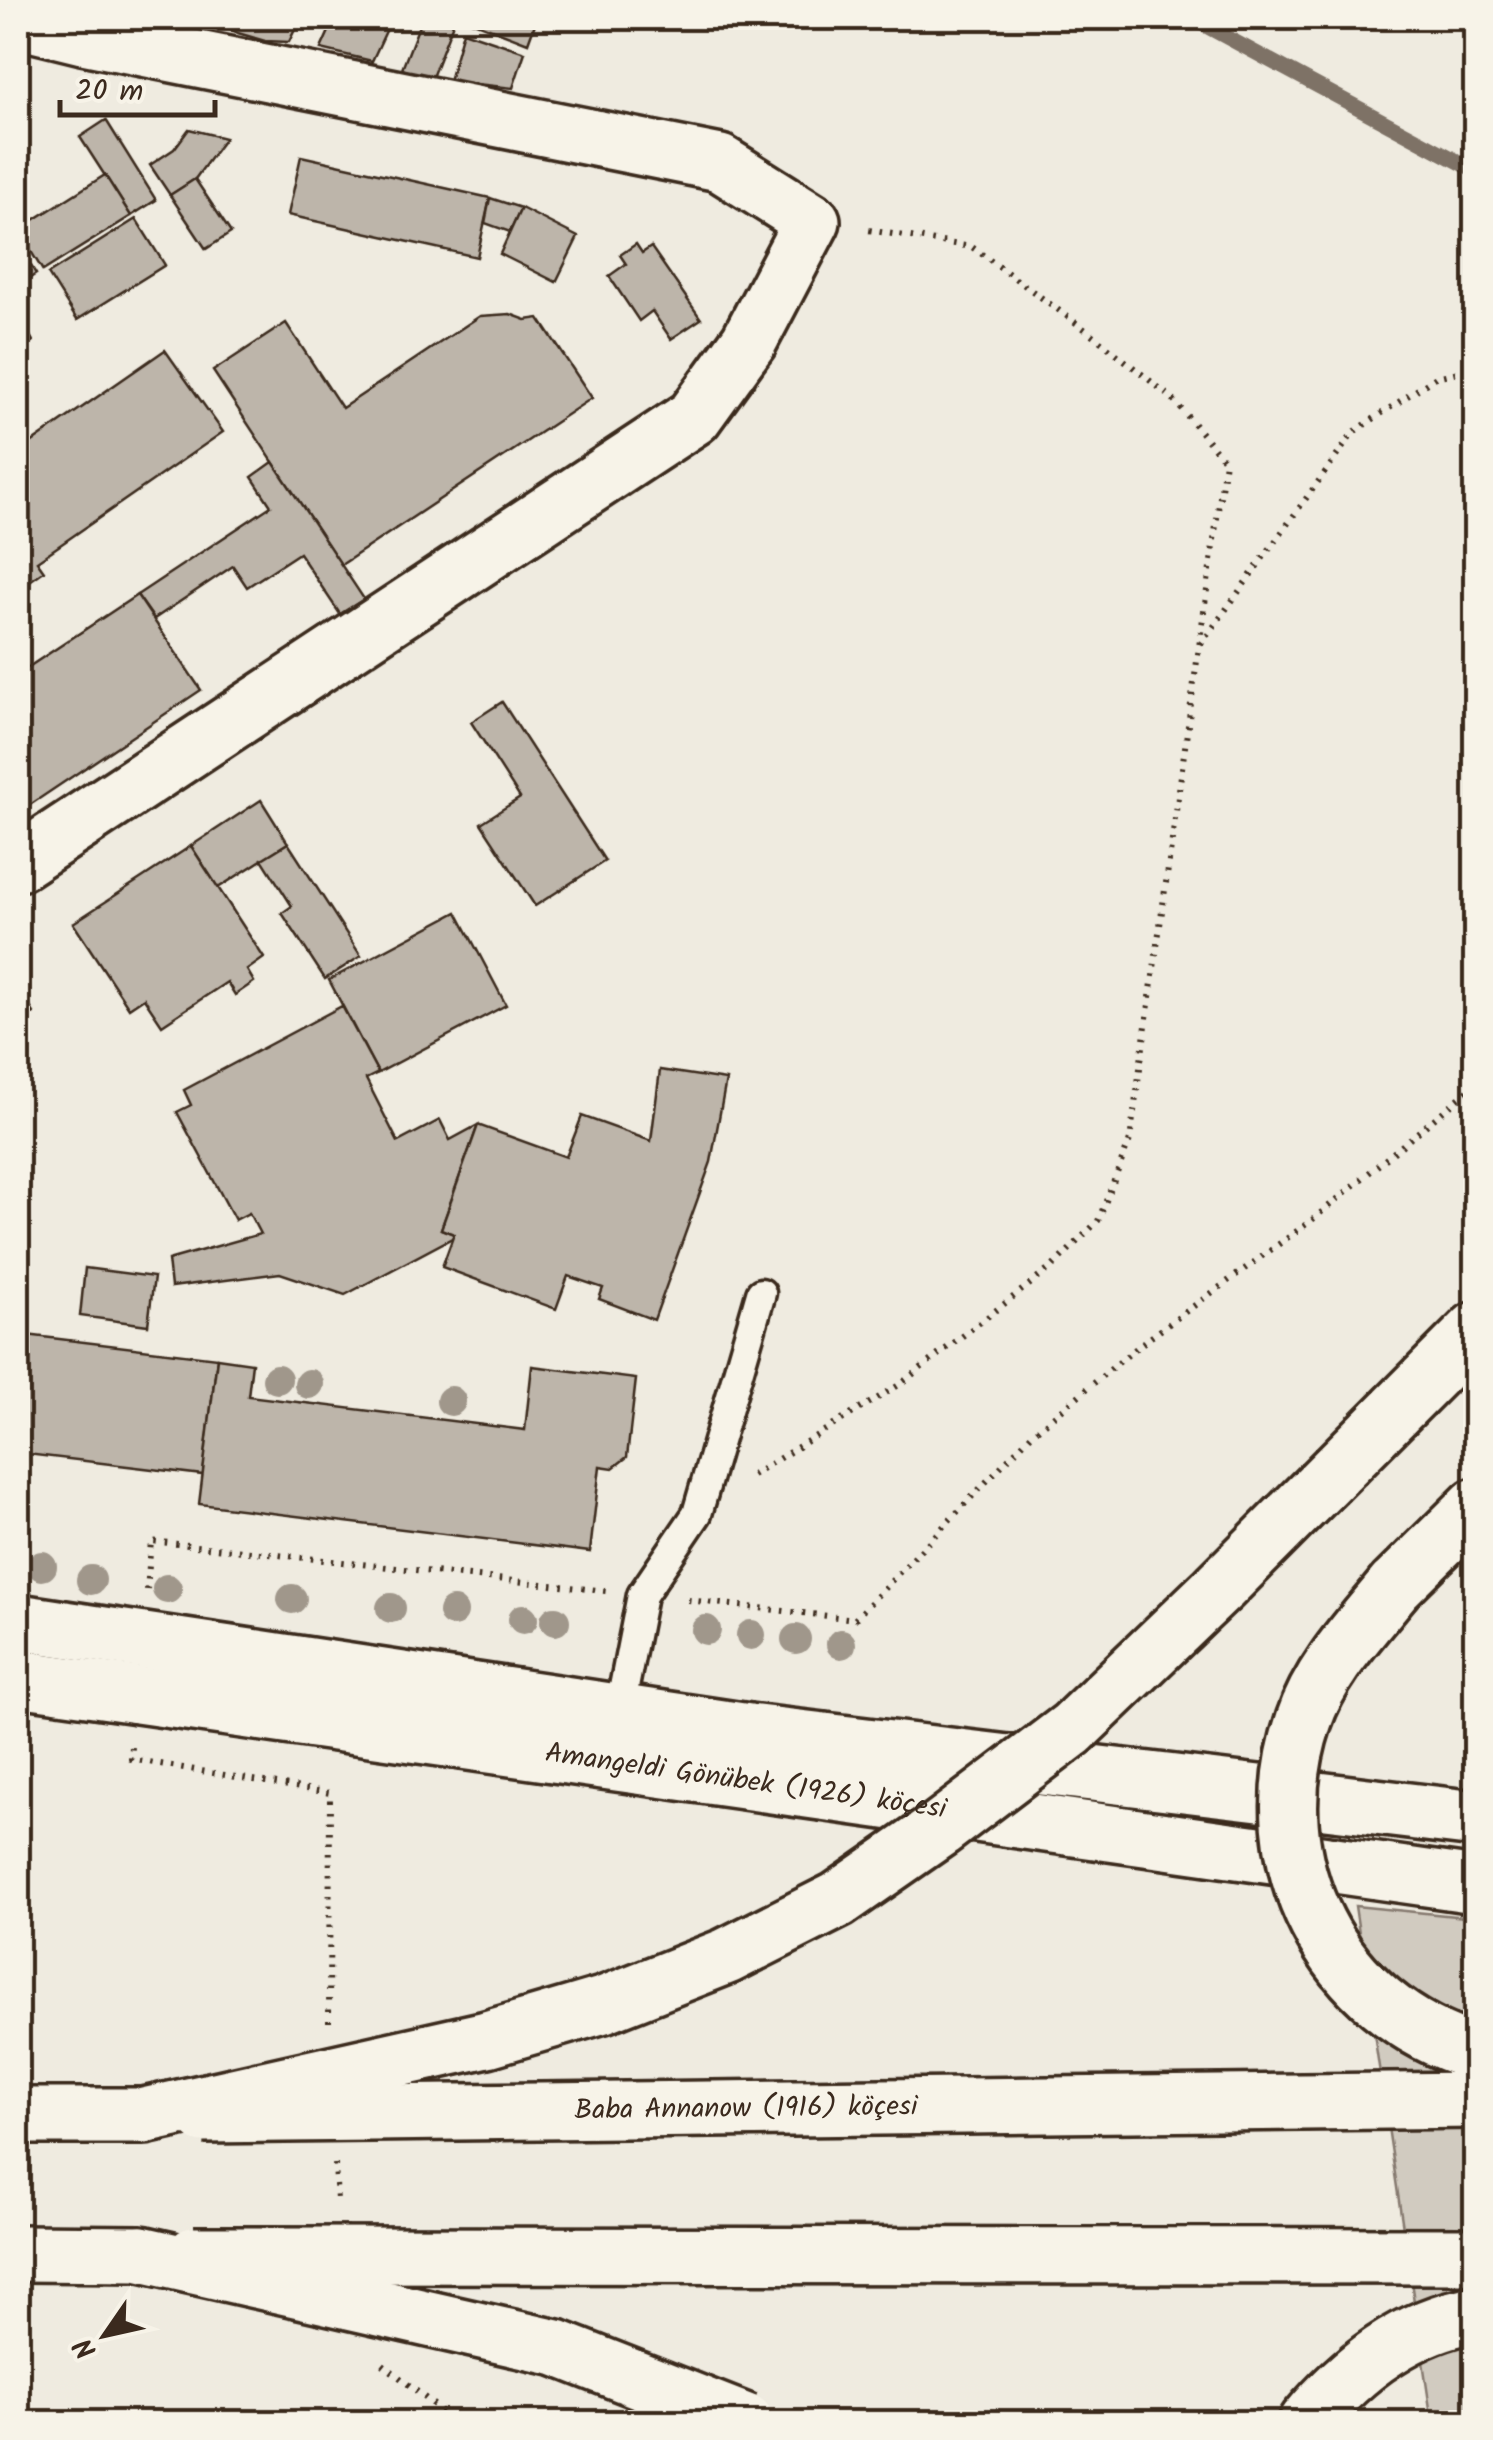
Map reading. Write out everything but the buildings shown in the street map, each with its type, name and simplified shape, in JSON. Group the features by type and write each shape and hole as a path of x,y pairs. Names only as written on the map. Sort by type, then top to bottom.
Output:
{"main road":[{"path":"18,20 88,27 720,163 812,221 749,341 694,417 18,863"},
{"path":"144,2116 487,2039 603,2005 727,1956 838,1900 1072,1729 1476,1330"},
{"path":"1476,1506 1394,1588 1326,1672 1304,1716 1291,1767 1288,1815 1296,1866 1314,1919 1347,1971 1378,2003 1423,2030 1476,2053"},
{"name":"Amangeldi Gönübek (1926) köçesi","path":"18,1622 769,1735 1476,1819"},
{"name":"Amangeldi Gönübek (1926) köçesi","path":"18,1678 1476,1886"},
{"name":"Baba Annanow (1916) köçesi","path":"18,2116 1476,2100"},
{"path":"18,2254 1476,2256"},
{"path":"140,2254 557,2348 746,2422"},
{"path":"1307,2422 1372,2359 1437,2324 1476,2314"}],"lane":[{"path":"619,1713 642,1595 700,1506 761,1294"}],"path":[{"path":"700,1506 900,1385 1052,1267 1098,1221 1130,1140 1225,461 1172,398 972,246 812,221"},
{"path":"1200,646 1354,432 1436,377 1476,368"}],"shaded area":[{"path":"1355,1906 1475,1918 1475,2422 1432,2422"}],"waterway":[{"path":"1191,18 1476,171"}]}
